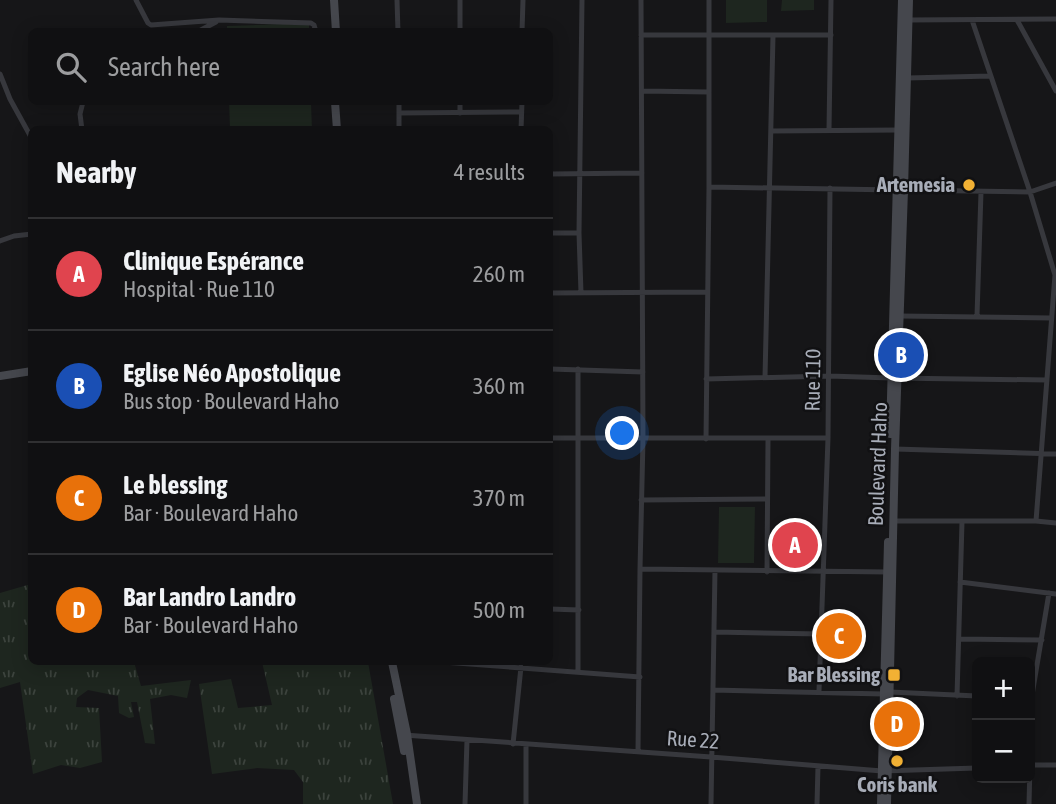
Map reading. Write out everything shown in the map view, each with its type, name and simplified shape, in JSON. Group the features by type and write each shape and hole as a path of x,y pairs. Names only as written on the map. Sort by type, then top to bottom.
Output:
{"main road":[{"path":"332,0 333,28"},
{"name":"Boulevard Haho","path":"889,572 895,449 894,379 900,316 899,130 902,0"},
{"name":"Boulevard Haho","path":"887,804 885,771 894,379 909,0"},
{"path":"337,105 339,126"},
{"path":"0,376 28,372"},
{"path":"390,665 415,804"},
{"name":"Boulevard Haho","path":"881,804 885,771"}],"street":[{"path":"136,0 148,23 158,28 219,20 311,23 315,28"},
{"path":"397,0 398,28"},
{"path":"460,0 460,28"},
{"path":"522,28 523,0"},
{"path":"581,293 579,233 582,0"},
{"path":"638,751 643,439 641,0"},
{"path":"706,439 709,0"},
{"path":"829,130 831,0"},
{"path":"908,20 1056,19"},
{"path":"204,28 219,20"},
{"path":"972,20 1055,275 1037,521"},
{"path":"1017,20 1056,91"},
{"path":"641,35 831,35"},
{"path":"765,377 773,36"},
{"path":"0,74 28,132"},
{"path":"907,78 991,76"},
{"path":"0,91 4,81"},
{"path":"642,92 709,92"},
{"path":"82,105 82,126"},
{"path":"399,105 399,126"},
{"path":"460,105 460,113"},
{"path":"521,126 522,105"},
{"path":"399,113 521,112"},
{"path":"771,131 899,130"},
{"path":"553,174 642,173"},
{"path":"709,187 1030,192 1056,183"},
{"name":"Rue 110","path":"818,691 828,438 830,188"},
{"path":"977,316 981,192"},
{"path":"0,242 28,233"},
{"path":"553,233 579,233"},
{"path":"553,293 707,292"},
{"path":"900,316 1051,318"},
{"path":"1048,358 1056,359"},
{"path":"553,369 643,372"},
{"path":"578,369 578,672"},
{"path":"706,380 829,376 1047,380"},
{"path":"553,438 828,438"},
{"path":"767,572 768,440"},
{"path":"895,449 1056,454"},
{"path":"641,500 768,499"},
{"path":"893,521 1056,523"},
{"path":"957,696 962,522"},
{"path":"640,569 889,572"},
{"path":"711,804 715,570"},
{"path":"960,582 1053,594 1035,676"},
{"path":"553,609 579,610"},
{"path":"715,632 822,634"},
{"path":"959,639 1042,640"},
{"path":"499,665 640,677"},
{"path":"513,744 521,667"},
{"path":"713,690 972,696"},
{"name":"Rue 22","path":"404,735 885,771 972,768"},
{"path":"465,804 467,740"},
{"path":"526,744 526,804"},
{"path":"1035,765 1056,765"},
{"path":"817,804 818,766"},
{"path":"1029,804 1030,783"}],"green space":[{"path":"726,0 767,0 767,22 726,23"},
{"path":"782,0 814,0 814,10 781,11"},
{"path":"309,23 309,28 227,26"},
{"path":"229,105 311,105 312,126 230,126"},
{"path":"719,507 755,507 754,563 718,563"},
{"path":"28,585 28,665 135,665 141,686 191,680 187,698 171,695 150,699 155,744 145,743 137,702 131,702 134,717 129,718 119,713 118,696 88,690 77,698 76,707 99,708 102,762 80,768 61,765 33,774 20,682 0,688 0,593"},
{"path":"263,665 369,665 393,804 303,804 303,782 294,770 257,768 212,774 199,684 231,679 238,708 272,705"}],"place":[{"name":"Artemesia","path":"969,185"},
{"name":"Eglise Néo Apostolique","path":"901,355"},
{"name":"Clinique Espérance","path":"795,545"},
{"name":"Le blessing","path":"839,636"},
{"name":"Bar Blessing","path":"894,675"},
{"name":"Bar Landro Landro","path":"897,724"},
{"name":"Coris bank","path":"897,761"}]}
